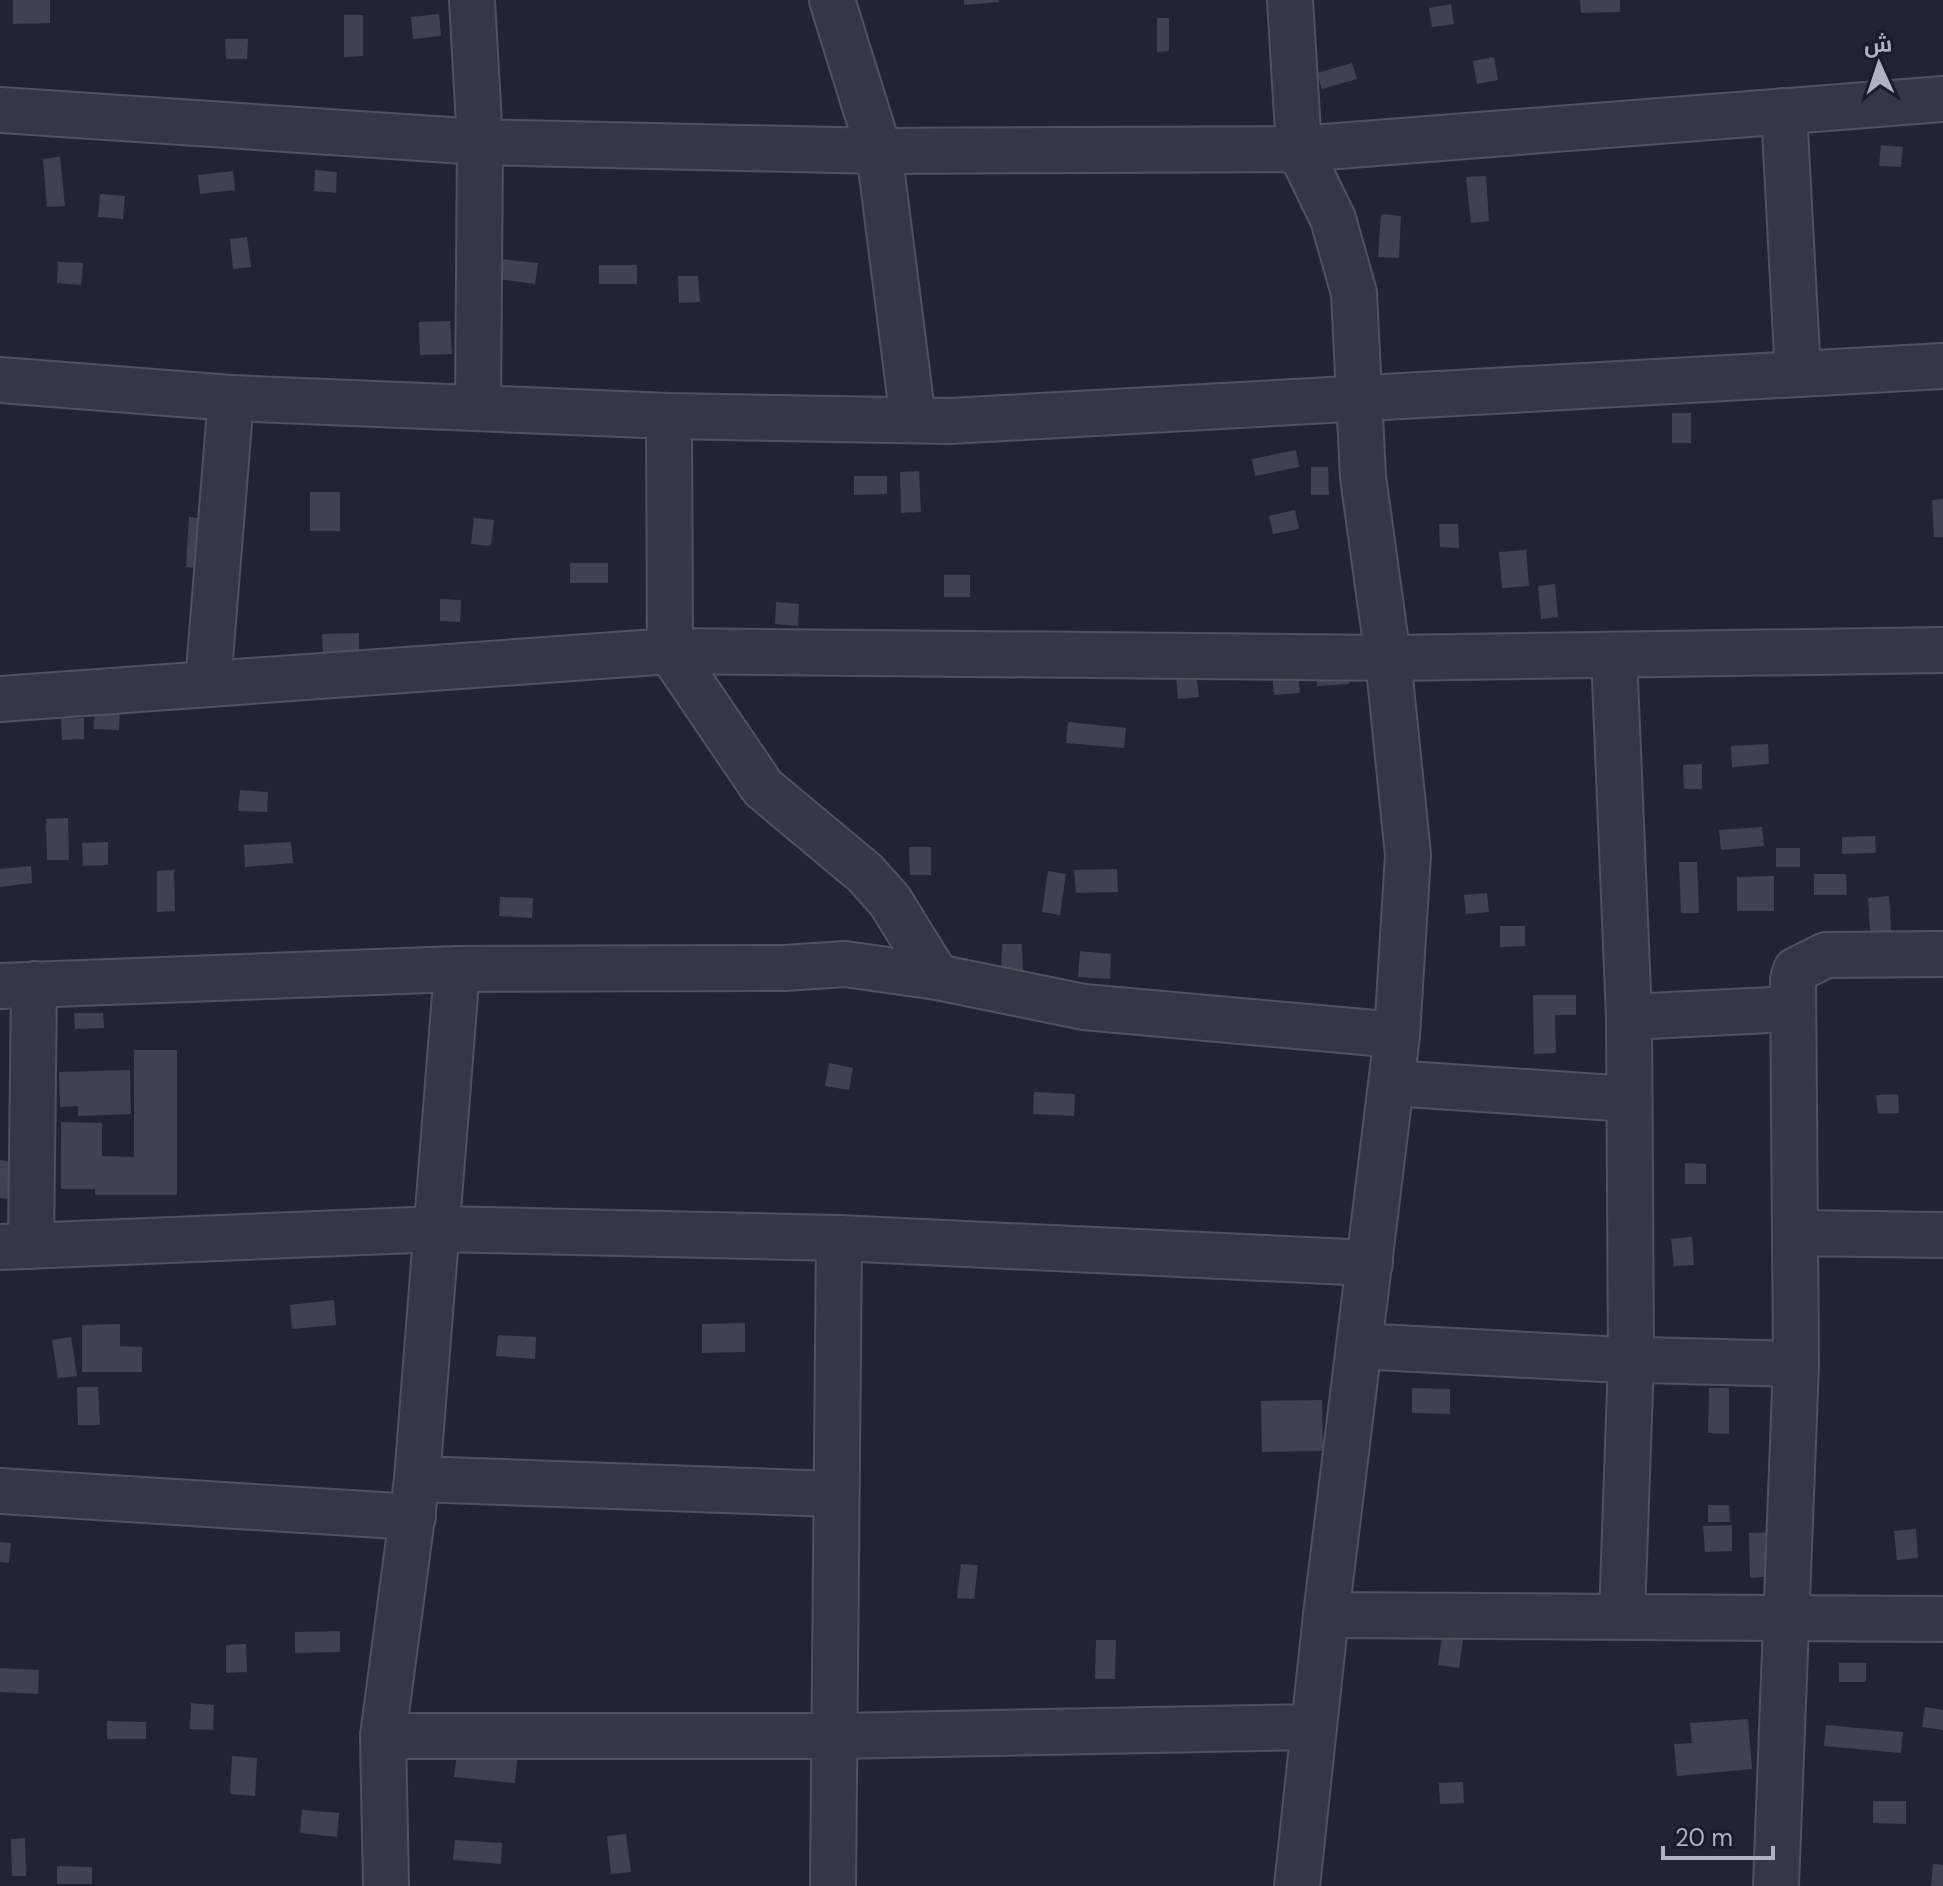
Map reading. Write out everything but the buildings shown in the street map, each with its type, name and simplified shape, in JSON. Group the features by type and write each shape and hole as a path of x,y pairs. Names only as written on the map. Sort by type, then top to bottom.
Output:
{"street":[{"path":"472,0 480,142 478,406"},
{"path":"832,0 879,151 913,420"},
{"path":"1290,0 1299,149 1333,219 1354,293 1363,477 1388,658 1408,855 1392,1083 1326,1615 1297,1886"},
{"path":"0,110 480,142 879,151 1299,149 1943,99"},
{"path":"1784,111 1798,374"},
{"path":"0,380 231,398 669,416 913,420 1943,366"},
{"path":"208,684 231,398"},
{"path":"669,416 670,651 763,788 865,873 890,901 937,977"},
{"path":"0,699 670,651 1388,658 1943,650"},
{"path":"1614,655 1629,1017 1631,1360 1622,1616"},
{"path":"1776,1886 1796,1364 1791,1009 1796,970 1826,955 1943,954"},
{"path":"1370,1263 839,1238 439,1229 15,1246 17,985 457,969 785,968 845,964 937,977 1084,1007 1397,1035"},
{"path":"386,1886 383,1736 415,1498 439,1229 457,969"},
{"path":"1629,1017 1791,1009"},
{"path":"1392,1083 1629,1099"},
{"path":"1795,1233 1943,1235"},
{"path":"833,1886 836,1736 834,1494 839,1238"},
{"path":"1359,1346 1631,1360 1796,1364"},
{"path":"0,1491 415,1498 834,1494"},
{"path":"1326,1615 1943,1619"},
{"path":"383,1736 836,1736 1314,1727"}]}
